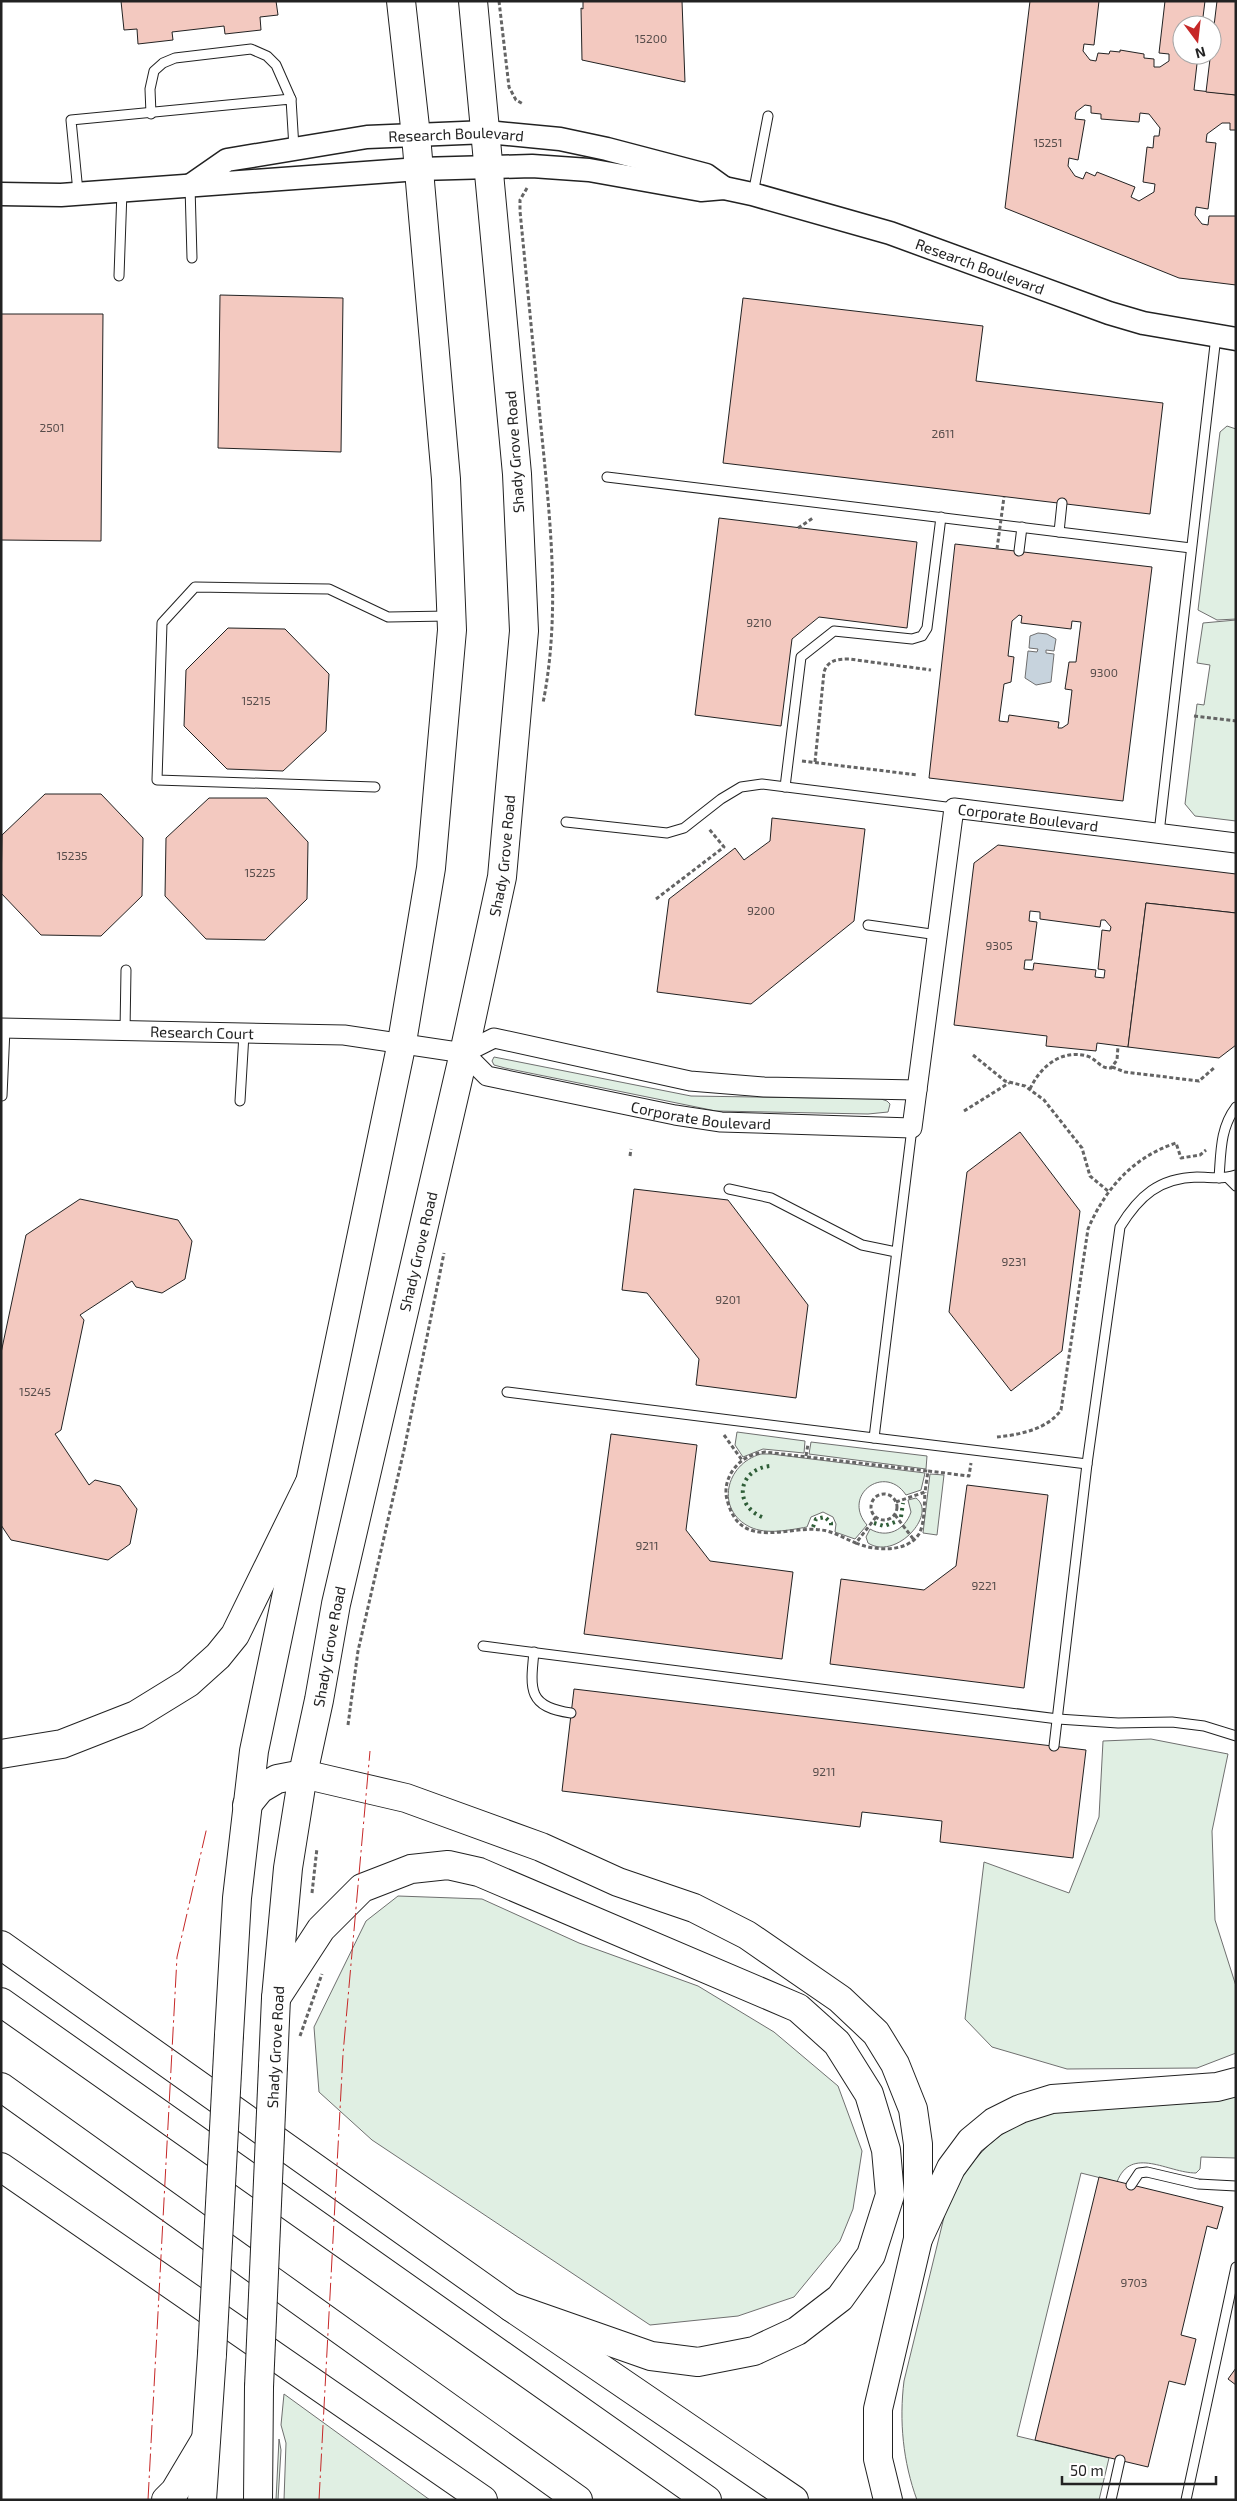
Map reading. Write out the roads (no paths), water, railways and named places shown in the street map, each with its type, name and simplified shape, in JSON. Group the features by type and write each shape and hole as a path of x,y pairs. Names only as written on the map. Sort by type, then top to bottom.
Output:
{"main road":[{"path":"202,2500 212,2354 237,1898 254,1752 402,1042 431,868 452,630 446,479 416,136 401,1"},
{"name":"Shady Grove Road","path":"258,2500 259,2387 276,1998 288,1868 303,1774 319,1700 336,1604 464,1053 502,877 524,631 518,474 487,132 473,1"},
{"path":"1,1754 71,1740 136,1715 188,1683 218,1656 235,1635 309,1484"},
{"path":"247,1805 260,1789 277,1779 303,1774 406,1798 541,1847 618,1882 694,1908 747,1935 840,1999 876,2033 895,2064 913,2109 918,2144 918,2239"},
{"path":"276,1998 321,1929 362,1888 411,1869 448,1866 479,1872 798,2008 837,2044 869,2094 886,2150 890,2195 871,2255 840,2298 797,2331 754,2351 698,2362 651,2356 511,2307"},
{"path":"1,1945 511,2307 794,2500"},
{"path":"1,2002 707,2500"},
{"path":"888,2500 878,2460 878,2409 918,2239 951,2168 970,2141 994,2122 1020,2109 1052,2099 1217,2087 1236,2082"},
{"path":"1,2086 578,2500"},
{"path":"1,2145 32,2168 50,2202"},
{"path":"1,2166 50,2202 483,2500"},
{"path":"166,2500 206,2438"}],"street":[{"name":"Research Boulevard","path":"190,186 227,160 367,137 487,132 560,138 607,149 706,175 724,188"},
{"name":"Research Boulevard","path":"1,194 78,194 418,169 489,166 532,166 589,170 701,190 724,188 752,194 890,233 1143,323 1226,337"},
{"name":"Corporate Boulevard","path":"464,1053 487,1076 674,1115 722,1122 912,1128 954,808 1236,843"},
{"name":"Research Court","path":"3,1028 344,1035 402,1042"},
{"path":"402,1042 464,1053 494,1038 690,1080 764,1087 917,1090"}],"lane":[{"path":"151,114 150,89 154,71 163,64 174,58 250,49 266,56 276,65 291,99 294,150"},
{"path":"78,194 71,120 151,114 291,99"},
{"path":"752,194 768,116"},
{"path":"190,186 192,258"},
{"path":"119,276 122,191"},
{"path":"1159,833 1191,548 1226,337"},
{"path":"607,476 1191,548"},
{"path":"1059,532 1062,503"},
{"path":"785,786 800,660 803,655 834,631 912,640 917,639 925,632 942,517"},
{"path":"1019,551 1022,527"},
{"path":"375,787 157,780 162,623 195,587 328,589 388,617 451,616"},
{"path":"566,822 667,833 684,828 741,787 762,784 954,808"},
{"path":"868,925 938,935"},
{"path":"125,1030 126,970"},
{"path":"2,1096 3,1028"},
{"path":"240,1101 244,1034"},
{"path":"1236,1107 1228,1117 1221,1144 1228,1177 1236,1186"},
{"path":"874,1438 912,1128"},
{"path":"1054,1746 1086,1464 1120,1227 1132,1206 1152,1189 1171,1181 1196,1177 1228,1177"},
{"path":"729,1189 771,1198 862,1245 896,1252"},
{"path":"507,1392 1086,1464"},
{"path":"482,1646 1058,1719 1118,1723 1172,1722 1204,1726 1236,1736"},
{"path":"534,1652 531,1678 536,1698 544,1706 553,1710 571,1713"},
{"path":"1131,2185 1139,2173 1147,2172 1198,2184 1236,2186"},
{"path":"1186,2500 1236,2267"},
{"path":"1111,2500 1120,2460"}]}
